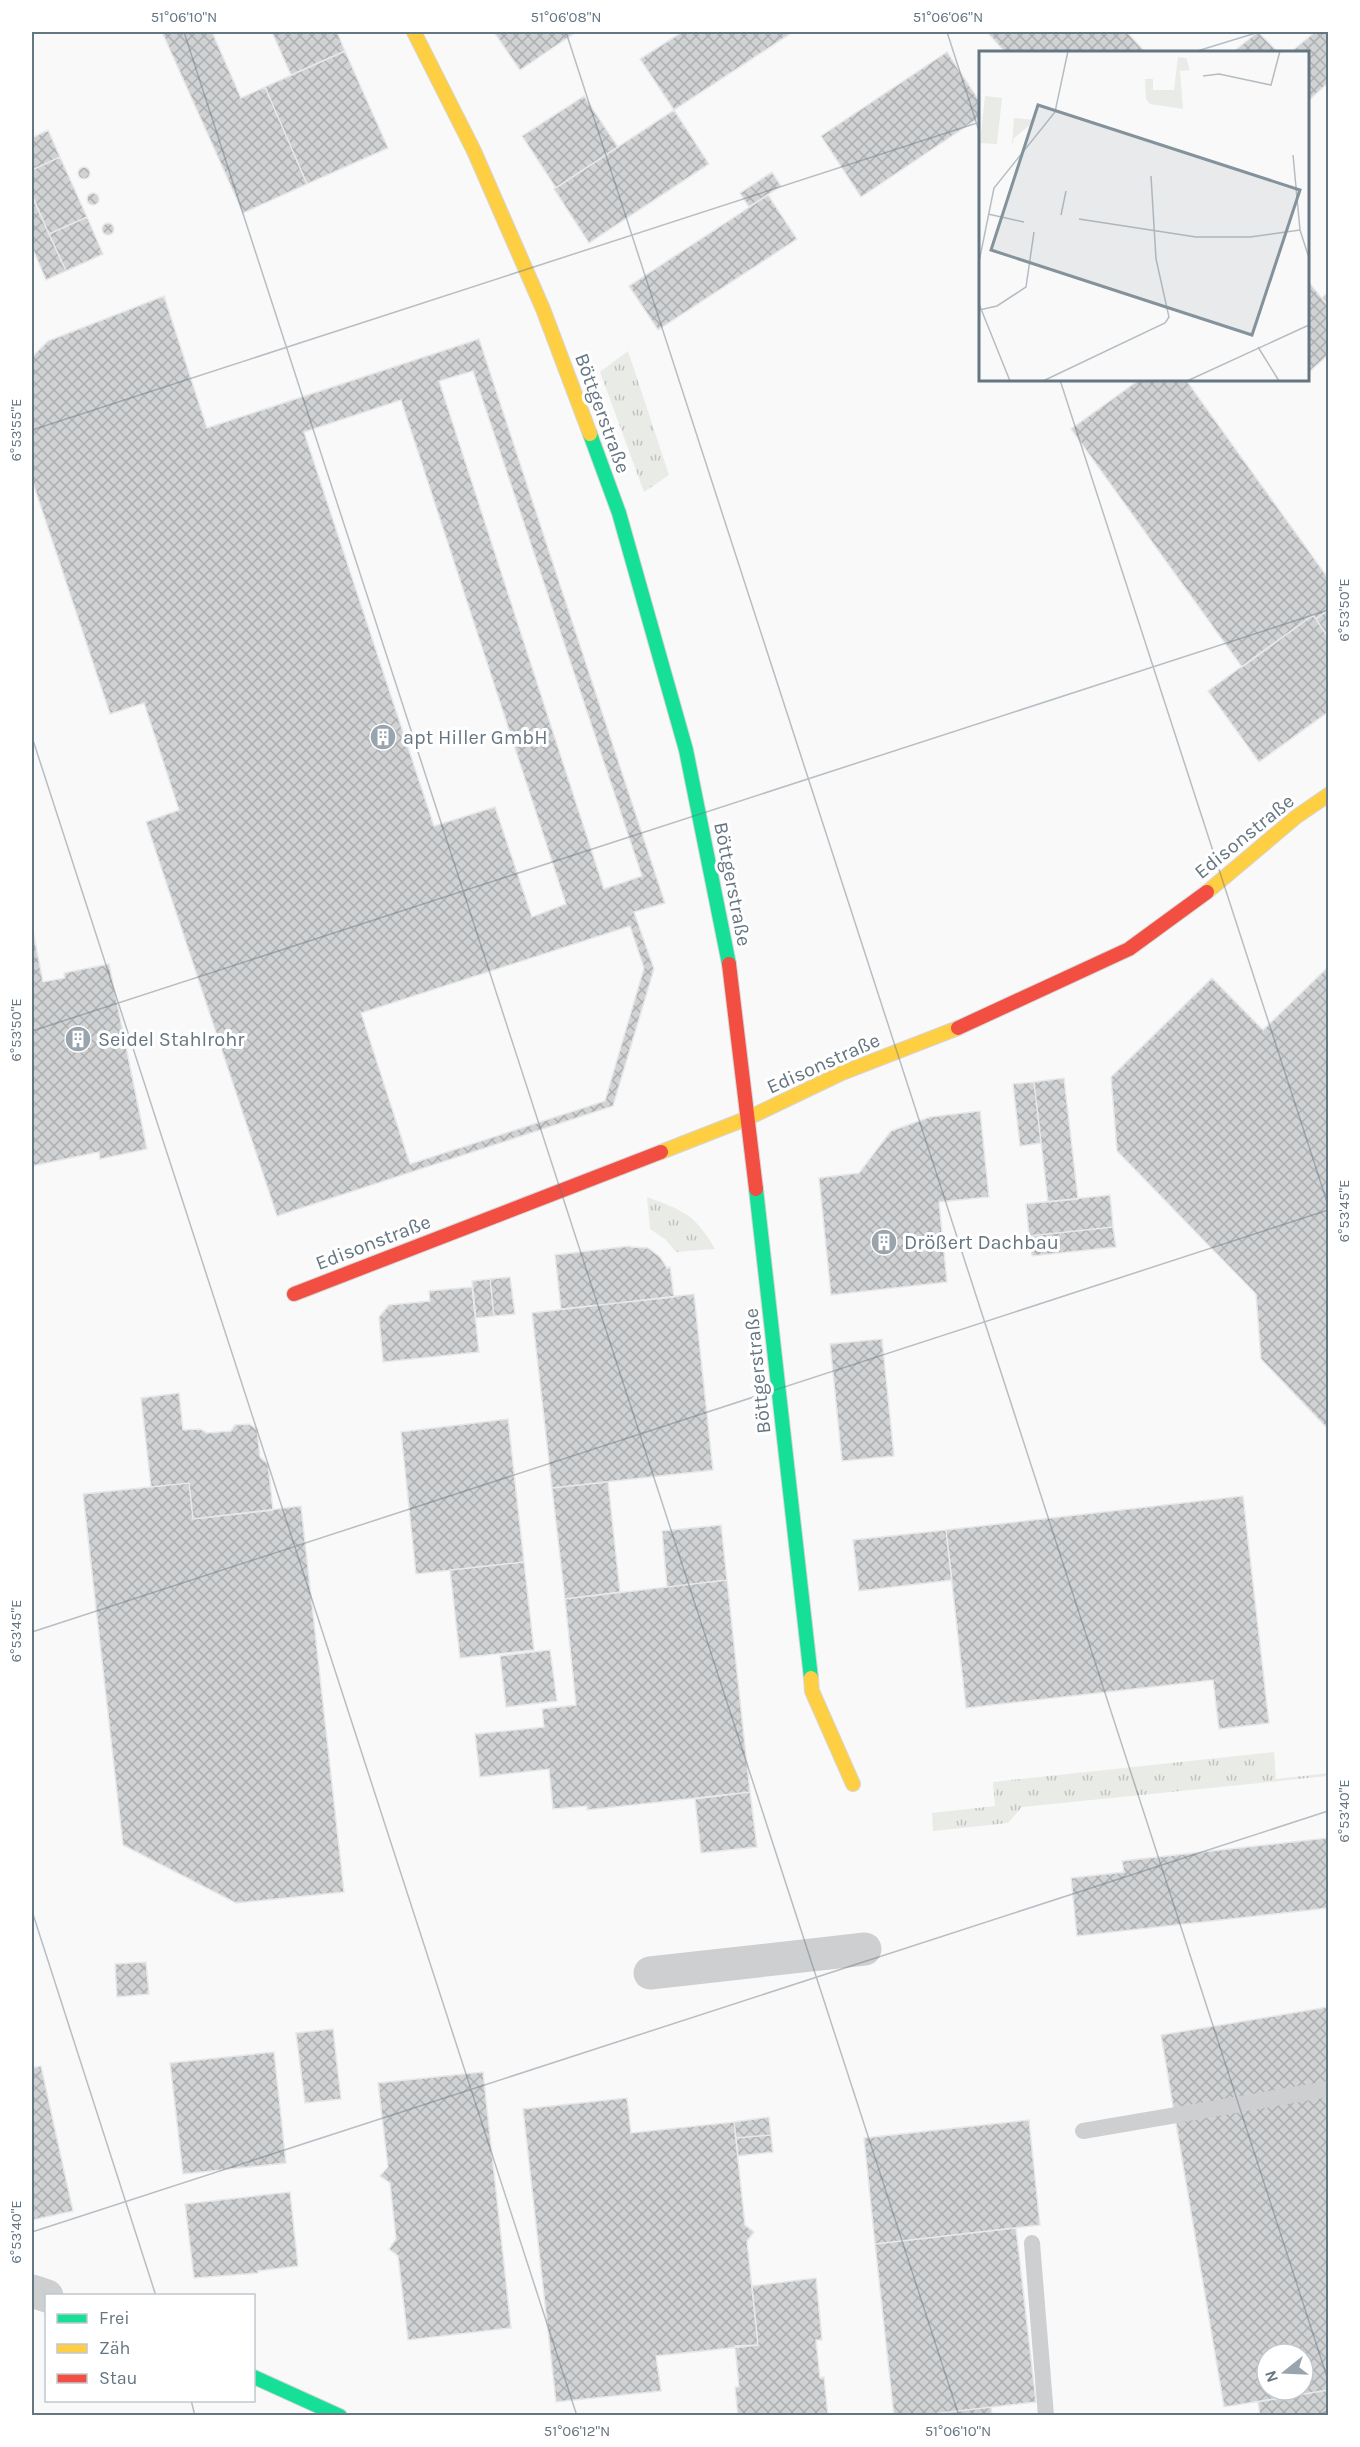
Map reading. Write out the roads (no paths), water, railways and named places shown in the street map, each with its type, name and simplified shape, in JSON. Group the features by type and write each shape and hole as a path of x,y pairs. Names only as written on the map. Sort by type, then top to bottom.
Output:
{"street":[{"name":"Böttgerstraße","path":"414,32 474,151 535,288 619,513 686,750 733,984 813,1692 853,1784"},
{"name":"Edisonstraße","path":"294,1294 748,1118 842,1072 977,1020 1129,949 1212,888 1296,816 1329,795"},
{"path":"650,1973 865,1948"},
{"path":"255,2377 340,2415"}],"lane":[{"path":"1083,2131 1329,2089"},
{"path":"1032,2243 1046,2415"}],"place":[{"name":"apt Hiller GmbH","path":"383,737"},
{"name":"Seidel Stahlrohr","path":"78,1039"},
{"name":"Drößert Dachbau","path":"884,1242"}]}
